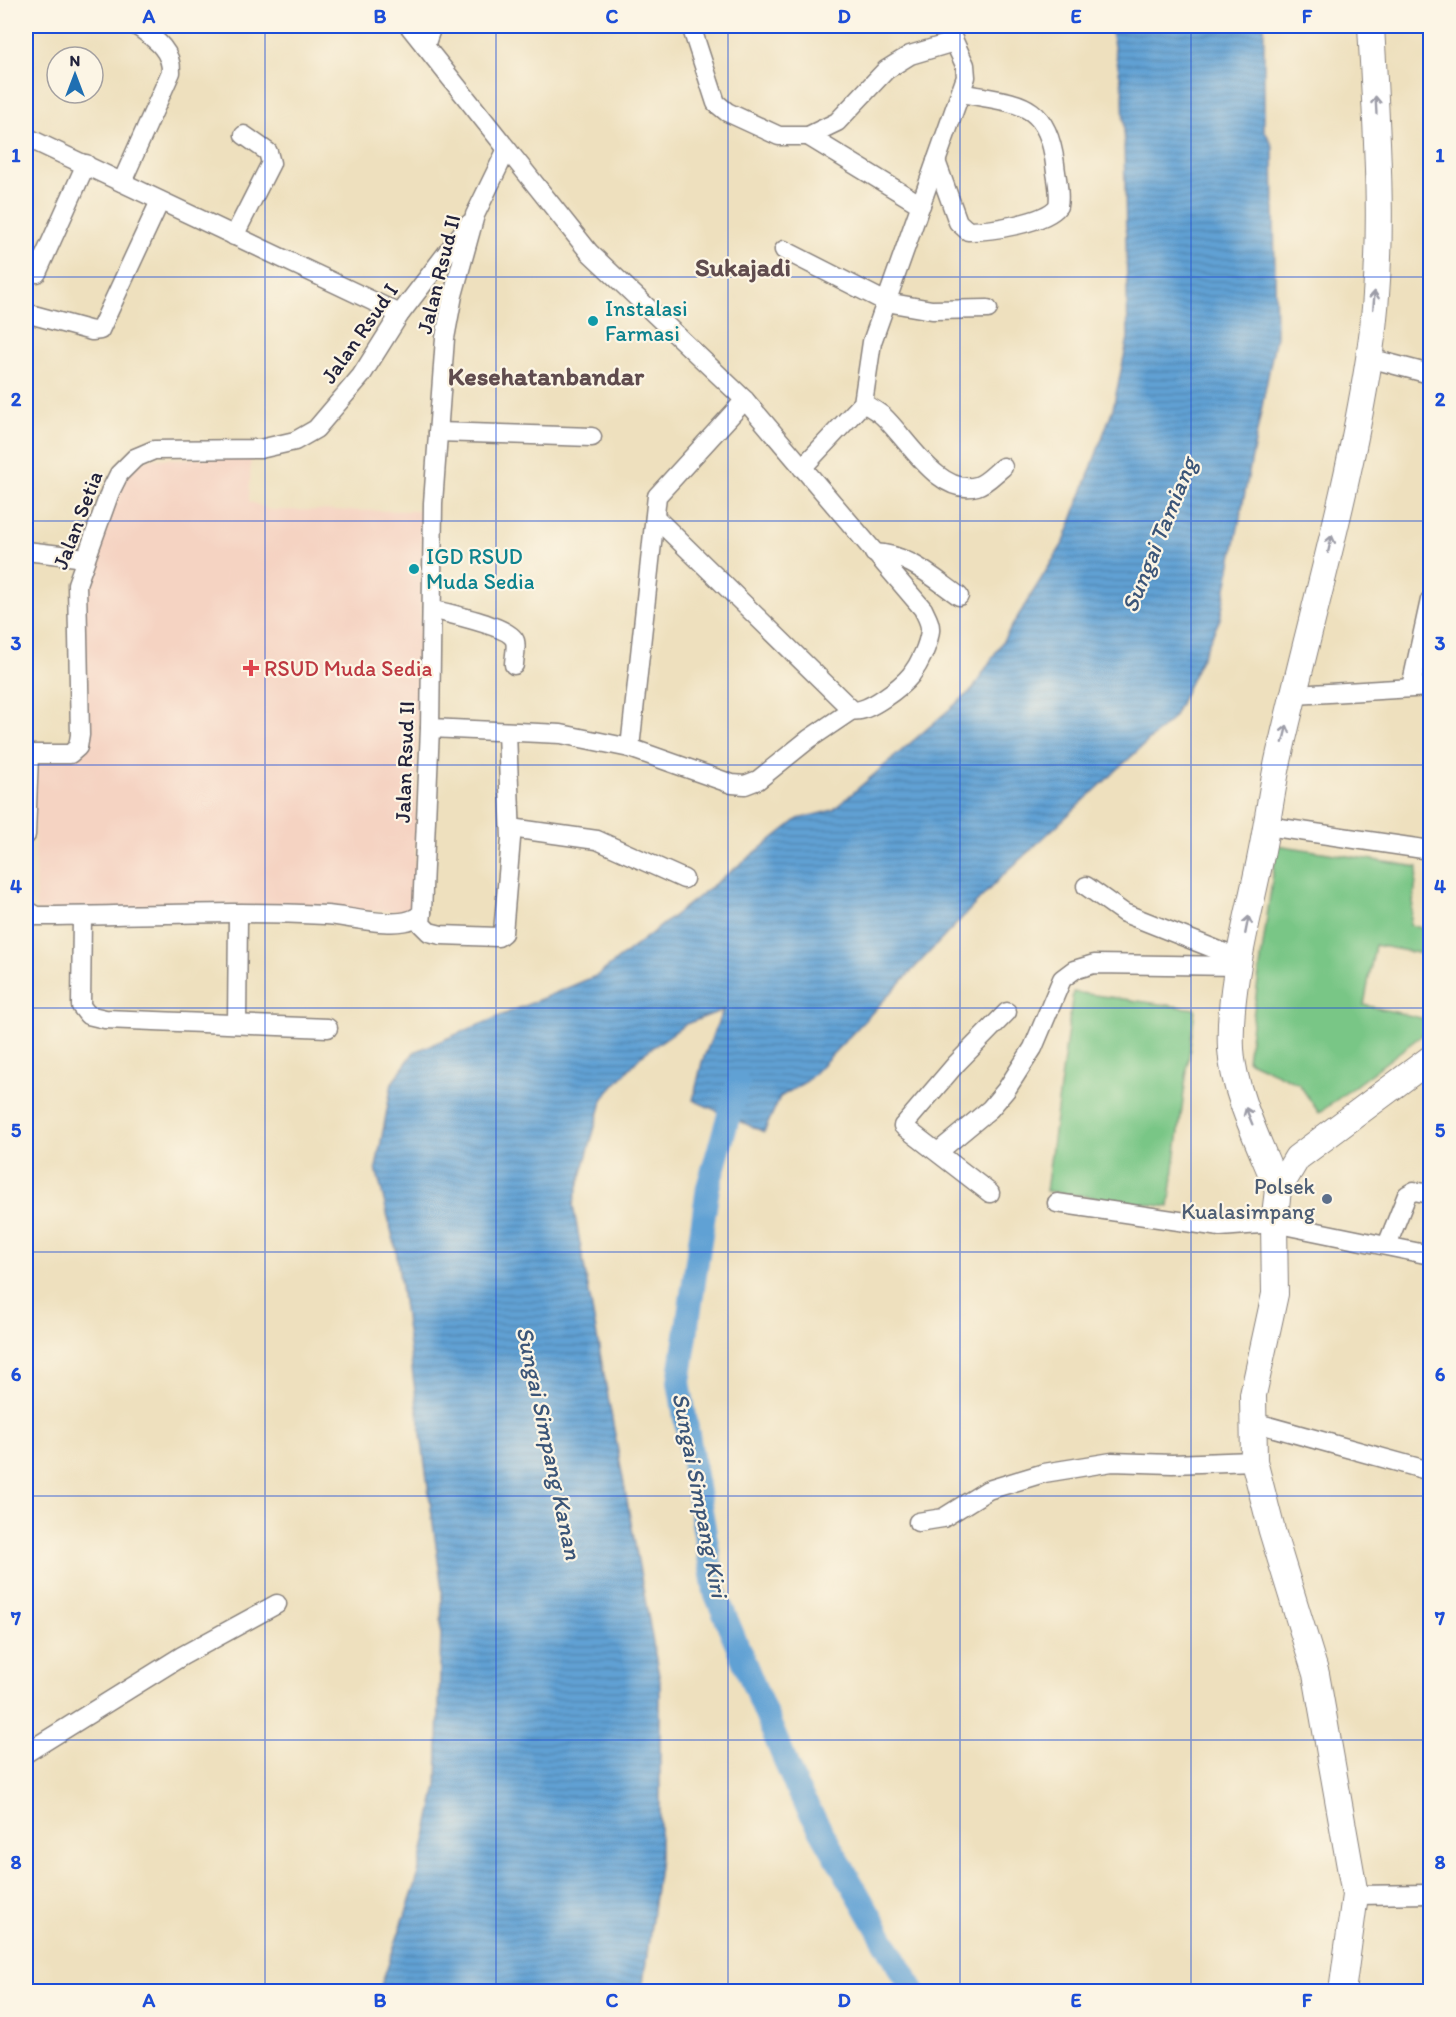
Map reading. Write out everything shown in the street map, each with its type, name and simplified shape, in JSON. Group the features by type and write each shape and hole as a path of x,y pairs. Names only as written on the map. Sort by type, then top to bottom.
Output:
{"highway":[{"path":"1278,1190 1244,1105 1231,1051 1240,963 1278,763 1346,480 1369,358 1377,268 1379,208 1371,26"},
{"path":"1342,1992 1355,1895 1316,1674 1272,1531 1254,1461 1253,1395 1275,1294 1274,1223 1278,1190 1297,1158 1431,1059"},
{"path":"1263,1152 1297,1158"}],"street":[{"path":"122,182 171,72 168,54 137,26"},
{"path":"409,26 589,252 745,400 923,609 930,632 921,658 900,686 876,703 858,712 852,710 655,517"},
{"path":"425,46 432,26"},
{"path":"691,26 711,92 721,107 779,136 808,136 837,122 894,65 951,34 964,65 966,77 961,93 868,354 863,403 802,468"},
{"path":"936,160 958,222 968,231 1011,226 1050,214 1058,206 1053,147 1044,123 1037,115 1014,103 961,93"},
{"path":"234,236 271,162 268,152 244,135"},
{"path":"808,136 921,205"},
{"path":"26,137 400,314"},
{"name":"Jalan Rsud II","path":"422,912 430,728 433,503 448,318 476,215 507,149"},
{"path":"37,273 86,164"},
{"path":"26,313 92,331 100,330 160,201"},
{"name":"Jalan Rsud I","path":"260,448 295,441 316,429 328,418 361,376 400,314 476,215"},
{"path":"784,250 886,302 933,310 988,309"},
{"path":"1369,358 1431,374"},
{"path":"630,748 659,492 745,400"},
{"path":"863,403 882,416 932,471 947,483 964,487 980,485 1003,467"},
{"path":"438,432 592,437"},
{"name":"Jalan Setia","path":"27,754 70,754 78,747 80,735 77,584 110,492 119,474 135,458 162,449 260,448"},
{"path":"26,551 86,558"},
{"path":"874,553 889,554 908,560 959,596"},
{"path":"1411,687 1431,600"},
{"path":"432,609 496,628 510,635 515,641 514,665"},
{"path":"1295,695 1431,687"},
{"path":"430,728 561,734 630,748 732,784 745,785 758,780 809,739 852,710"},
{"path":"422,912 422,924 434,934 501,936 507,896 511,828 507,732"},
{"path":"26,835 27,754"},
{"path":"1267,826 1431,850"},
{"path":"511,828 597,840 684,879"},
{"path":"1086,886 1124,913 1240,963"},
{"path":"26,910 37,916 324,915 399,923 413,921 422,912"},
{"path":"237,1023 238,915"},
{"path":"82,916 81,1006 88,1015 105,1019 328,1028"},
{"path":"938,1152 990,1109 1006,1090 1033,1048 1062,979 1074,970 1094,964 1240,963"},
{"path":"990,1193 903,1126 1007,1012"},
{"path":"1387,1245 1407,1195 1414,1191 1431,1194"},
{"path":"1057,1203 1220,1227 1274,1223 1431,1255"},
{"path":"1253,1422 1431,1471"},
{"path":"918,1522 943,1518 988,1490 1044,1473 1112,1462 1172,1464 1254,1461"},
{"path":"26,1753 182,1656 278,1604"},
{"path":"1355,1895 1431,1894"}],"shaded area":[{"name":"RSUD Muda Sedia","path":"251,457 249,501 269,510 423,511 414,911 36,912 33,761 84,755 82,581 125,474 146,459"}],"green space":[{"path":"1277,845 1418,867 1410,925 1430,930 1429,955 1375,945 1364,1005 1430,1020 1430,1029 1319,1113 1299,1084 1247,1060"},
{"path":"1073,992 1195,1009 1169,1207 1046,1191"}],"water":[{"path":"1110,26 1264,26 1264,129 1273,147 1276,336 1220,619 1173,718 1000,878 807,1081 780,1097 764,1132 693,1100 702,1062 723,1010 686,1024 642,1055 603,1098 573,1205 660,1681 660,1859 642,1991 379,1991 416,1883 437,1786 442,1590 396,1250 376,1168 392,1083 414,1052 598,975 798,819 833,810 973,689 1064,542 1113,408 1128,338 1123,91"}],"waterway":[{"name":"Sungai Simpang Kiri","path":"738,1084 708,1187 679,1382 715,1592 796,1787 914,1992"}],"place":[{"name":"Instalasi Farmasi","path":"593,321"},
{"name":"IGD RSUD Muda Sedia","path":"414,569"},
{"name":"RSUD Muda Sedia","path":"251,668"},
{"name":"Polsek Kualasimpang","path":"1327,1199"}],"district":[{"name":"Sukajadi","path":"743,267"},
{"name":"Kesehatanbandar","path":"546,376"}],"water label":[{"name":"Sungai Tamiang","path":"1159,535"},
{"name":"Sungai Simpang Kanan","path":"549,1443"}]}
